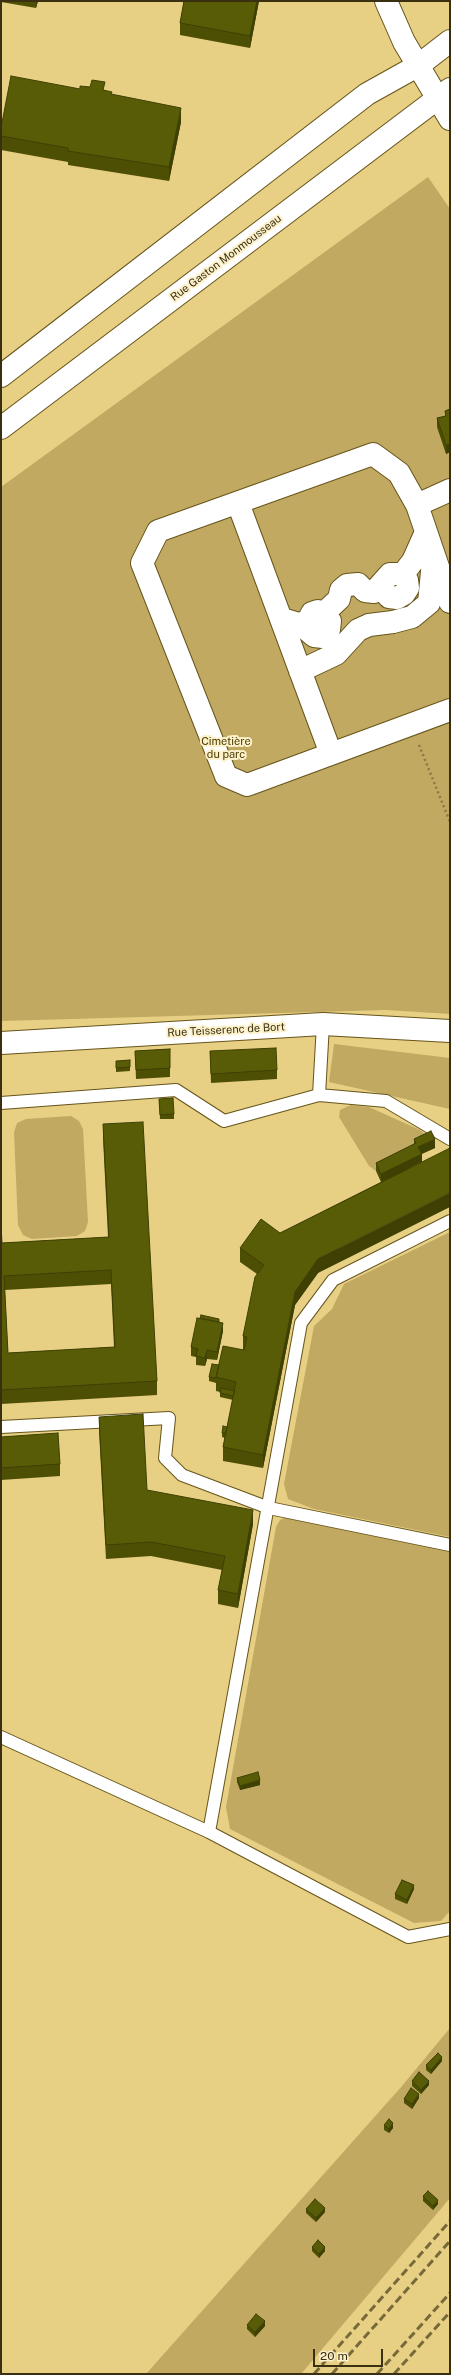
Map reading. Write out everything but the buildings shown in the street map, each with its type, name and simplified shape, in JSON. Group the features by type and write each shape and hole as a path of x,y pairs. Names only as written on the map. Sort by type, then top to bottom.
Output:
{"street":[{"path":"386,1 404,42 419,65 443,94 450,119"},
{"path":"1,376 367,94 419,65 450,41"},
{"name":"Rue Gaston Monmousseau","path":"1,428 443,94"},
{"path":"450,602 417,505 399,473 373,454 158,531 142,563 226,776 247,785 450,710"},
{"path":"417,505 450,490"},
{"path":"238,503 331,754"},
{"path":"282,619 299,624 315,618 339,599 347,606 354,607 365,601 373,588 384,592 389,596 397,598 404,594 408,588 407,580 403,574 413,562 426,532"},
{"path":"300,671 336,654 358,630 369,625 393,622 412,617 418,612 429,602 434,554"},
{"name":"Rue Teisserenc de Bort","path":"1,1043 323,1024 450,1032"}],"lane":[{"path":"319,1095 323,1024"},
{"path":"1,1103 176,1090 224,1121 319,1095 386,1101 450,1139"},
{"path":"209,1832 269,1508 301,1323 333,1280 450,1221"},
{"path":"1,1427 168,1418 165,1458 182,1475 269,1508 450,1545"},
{"path":"1,1737 209,1832 408,1937 450,1929"}],"path":[{"path":"411,724 450,822"}],"green space":[{"name":"Cimetière du parc","path":"428,177 450,209 450,1014 386,1010 1,1021 1,487"},
{"path":"334,1044 450,1058 450,1109 329,1082"},
{"path":"351,1105 369,1107 420,1130 431,1139 416,1152 376,1171 369,1166 339,1117 340,1110"},
{"path":"71,1116 79,1121 83,1129 88,1222 85,1231 77,1236 32,1239 23,1235 18,1225 14,1132 17,1123 26,1119"},
{"path":"450,1232 450,1537 314,1509 288,1499 284,1484 314,1326 332,1309 344,1284"},
{"path":"291,1515 450,1548 450,1911 441,1921 414,1923 230,1829 226,1807 276,1527 280,1520"},
{"path":"450,2028 450,2198 301,2374 146,2374 402,2086"}],"railway":[{"path":"314,2374 450,2221"},
{"path":"332,2374 450,2241"},
{"path":"377,2374 450,2293"},
{"path":"394,2374 450,2312"}]}
